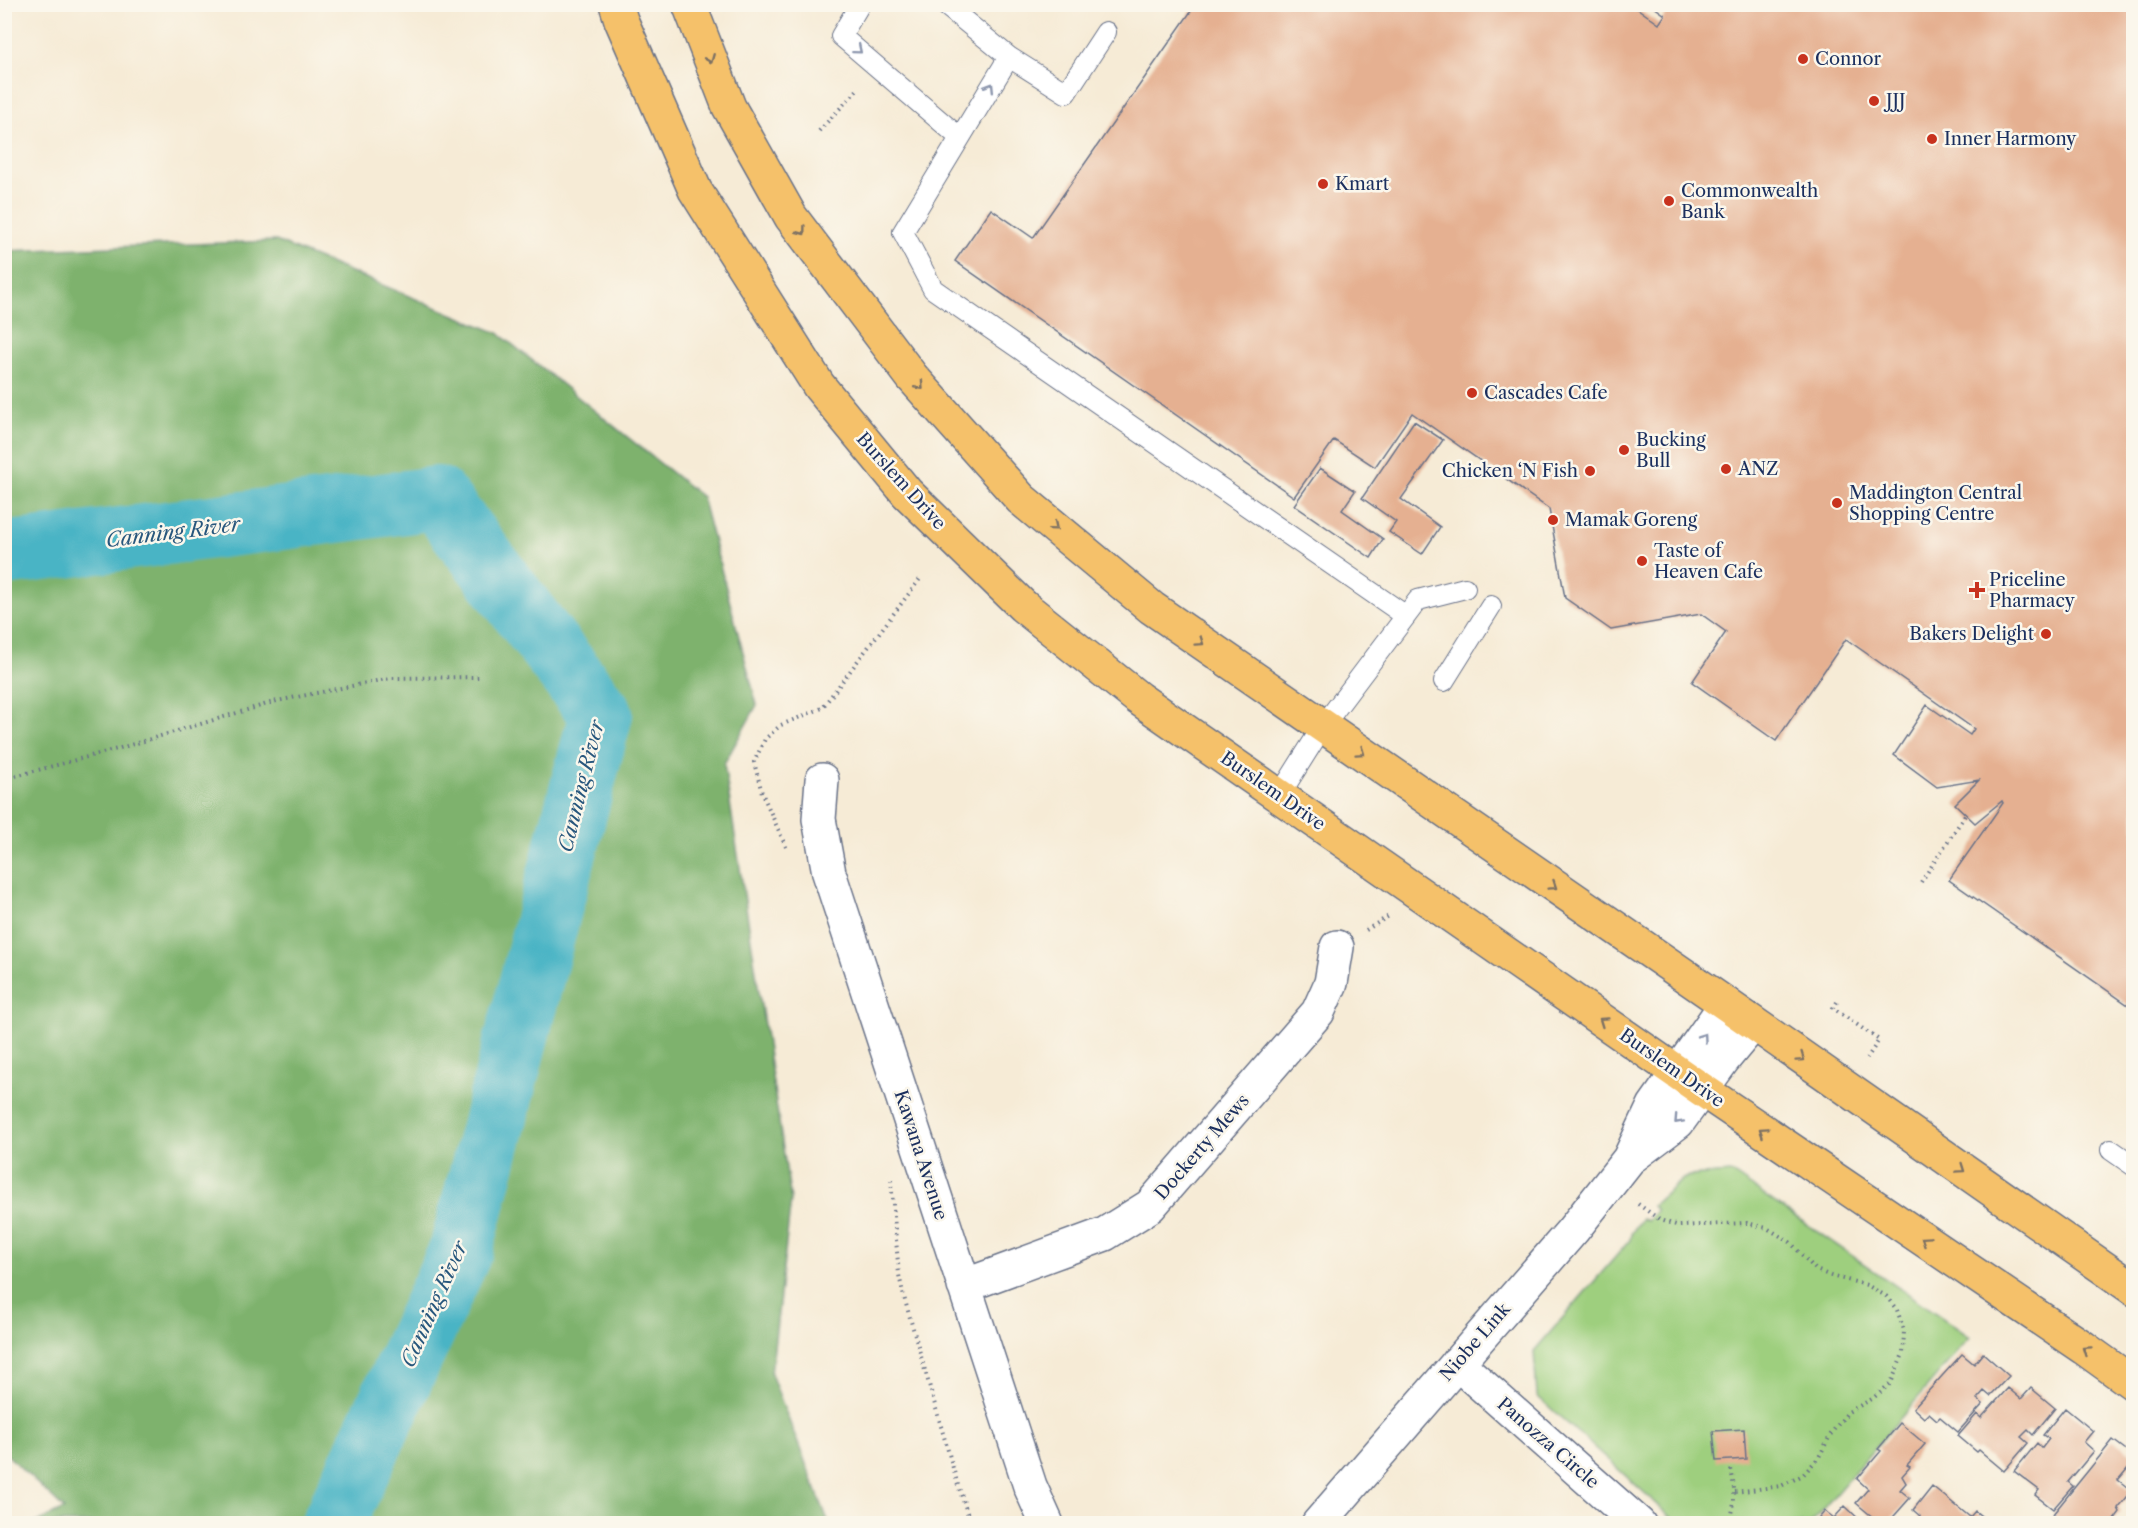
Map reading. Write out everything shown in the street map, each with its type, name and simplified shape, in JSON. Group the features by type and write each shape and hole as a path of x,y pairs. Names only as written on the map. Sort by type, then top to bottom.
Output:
{"main road":[{"name":"Burslem Drive","path":"616,4 696,190 819,386 907,492 1023,606 1138,698 1690,1081 2084,1348 2133,1384"},
{"path":"689,4 729,106 791,217 912,377 1021,499 1152,609 1726,1004 2133,1289"}],"street":[{"name":"Kawana Avenue","path":"822,780 819,819 829,873 1030,1486 1047,1524"},
{"name":"Dockerty Mews","path":"964,1286 1105,1233 1150,1206 1318,1012 1331,982 1337,947"},
{"name":"Niobe Link","path":"1318,1524 1573,1230 1629,1159 1678,1122 1690,1081 1726,1004"},
{"name":"Niobe Link","path":"1690,1081 1753,1024"},
{"name":"Panozza Circle","path":"1457,1363 1639,1524"}],"lane":[{"path":"860,4 841,36 959,137"},
{"path":"944,4 1009,57 1066,93 1106,32"},
{"path":"1009,57 903,232 933,289 1406,616"},
{"path":"1279,796 1323,726 1418,600 1465,588"},
{"path":"1444,681 1491,606"},
{"path":"2111,1150 2133,1166"}],"path":[{"path":"819,131 878,67"},
{"path":"788,851 762,793 754,762 765,739 781,725 822,708 920,579"},
{"path":"4,779 117,749 277,701 391,678 480,677"},
{"path":"1921,882 1966,814"},
{"path":"1837,1002 1833,1008 1879,1040 1867,1058"},
{"path":"890,1174 899,1275 904,1297 971,1524"},
{"path":"1634,1201 1660,1220 1678,1226 1748,1223 1767,1228 1790,1242 1816,1270 1867,1285 1886,1296 1897,1310 1904,1330 1903,1354 1891,1383 1872,1400 1848,1412 1832,1432 1819,1456 1803,1475 1781,1486 1735,1492"},
{"path":"1729,1524 1734,1511 1735,1492 1731,1469"}],"green space":[{"path":"276,241 498,333 702,497 757,705 724,764 791,1200 771,1374 829,1523 35,1523 64,1509 4,1452 5,251"},
{"path":"1732,1173 1970,1337 1810,1524 1678,1523 1537,1396 1534,1351 1630,1240 1631,1234 1642,1218 1647,1221 1657,1210 1652,1206 1689,1176"}],"building":[{"name":"Maddington Central Shopping Centre","path":"1196,4 1631,4 1659,24 1665,15 1650,4 2134,4 2134,1009 1949,880 2003,803 2002,801 1975,823 1955,804 1979,780 1937,787 1894,755 1927,705 1970,735 1974,729 1846,639 1776,741 1692,682 1726,632 1701,614 1611,630 1565,598 1549,509 1412,413 1375,467 1334,440 1294,497 955,261 991,209 1033,238"},
{"path":"1414,421 1443,440 1401,499 1440,527 1422,554 1389,532 1396,522 1362,498"},
{"path":"1320,468 1355,491 1342,510 1383,539 1371,558 1294,505"},
{"path":"1983,1353 2009,1376 1990,1396 1984,1391 1977,1399 1983,1404 1958,1432 1940,1417 1937,1420 1929,1413 1924,1418 1913,1408 1962,1354 1974,1364"},
{"path":"2008,1388 2021,1399 2031,1388 2055,1408 2033,1435 2028,1430 2021,1437 2028,1443 2004,1471 1958,1436 1977,1414 1981,1418"},
{"path":"2065,1408 2093,1431 2084,1442 2094,1451 2068,1482 2073,1486 2053,1509 2035,1495 2039,1490 2014,1471 2037,1443 2042,1448 2049,1439 2043,1435"},
{"path":"1900,1423 1925,1444 1907,1465 1910,1467 1902,1476 1906,1483 1900,1490 1910,1498 1887,1524 1881,1524 1856,1503 1868,1489 1857,1479 1881,1451 1878,1449"},
{"path":"1744,1429 1746,1459 1716,1461 1713,1431"},
{"path":"2113,1440 2134,1456 2134,1461 2118,1480 2132,1491 2118,1508 2120,1512 2111,1524 2064,1524 2053,1514"},
{"path":"1932,1486 1970,1517 1975,1511 1986,1520 1983,1524 1914,1524 1920,1516 1913,1510"},
{"path":"1845,1506 1864,1524 1814,1524 1825,1511 1834,1518"}],"waterway":[{"name":"Canning River","path":"4,554 437,498 601,714 461,1250 333,1524"}],"place":[{"name":"Connor","path":"1803,59"},
{"name":"JJJ","path":"1874,101"},
{"name":"Inner Harmony","path":"1932,139"},
{"name":"Kmart","path":"1323,184"},
{"name":"Commonwealth Bank","path":"1669,201"},
{"name":"Cascades Cafe","path":"1472,393"},
{"name":"Bucking Bull","path":"1624,450"},
{"name":"ANZ","path":"1726,469"},
{"name":"Chicken ‘N Fish","path":"1590,471"},
{"name":"Maddington Central Shopping Centre","path":"1837,503"},
{"name":"Mamak Goreng","path":"1553,520"},
{"name":"Taste of Heaven Cafe","path":"1642,561"},
{"name":"Priceline Pharmacy","path":"1977,590"},
{"name":"Bakers Delight","path":"2046,634"}]}
